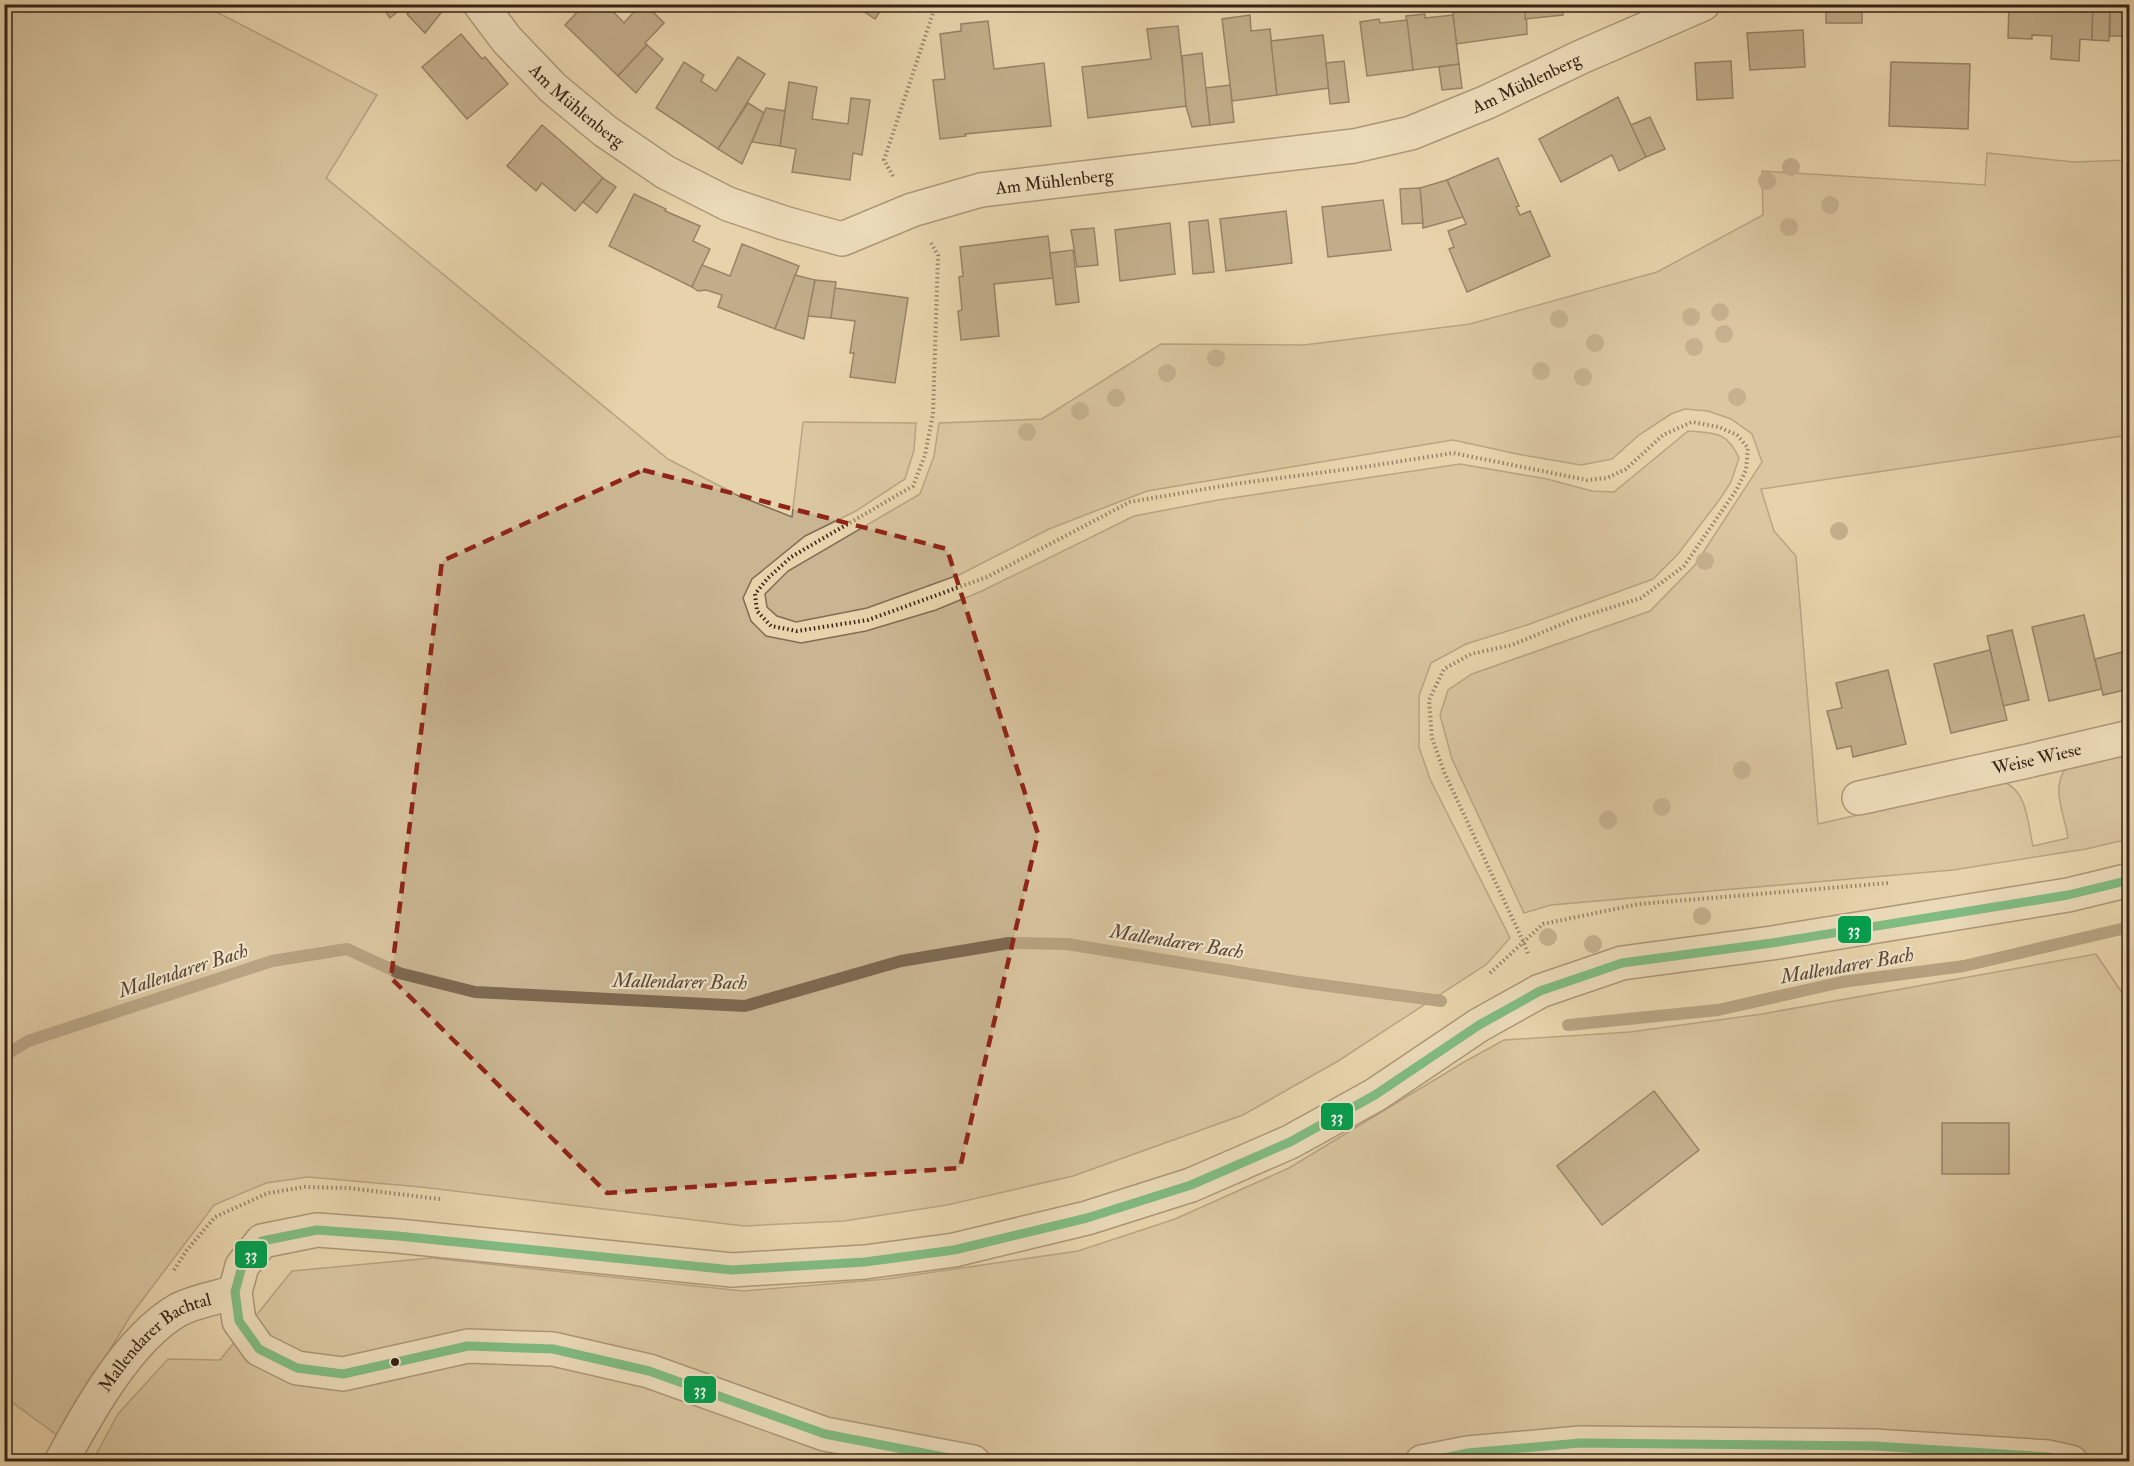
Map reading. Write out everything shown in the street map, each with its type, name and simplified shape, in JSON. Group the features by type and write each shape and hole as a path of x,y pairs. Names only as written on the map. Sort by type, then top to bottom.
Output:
{"street":[{"name":"Am Mühlenberg","path":"480,4 507,40 553,88 605,131 665,171 728,204 784,224 842,239 912,210 981,190 1354,146 1411,133 1487,102 1689,7"},
{"name":"Weise Wiese","path":"1859,798 2130,736"},
{"name":"Mallendarer Bachtal","path":"61,1461 92,1405 141,1340 158,1323 180,1309 235,1292 242,1266 262,1241 317,1230 732,1270 865,1262 954,1250 1087,1218 1191,1185 1290,1142 1375,1095 1479,1025 1540,991 1622,963 1840,932 2068,894 2130,880"},
{"path":"235,1292 239,1321 259,1349 297,1368 343,1374 468,1346 553,1349 649,1371 825,1434 973,1461"},
{"path":"1422,1461 1468,1453 1557,1445 1640,1443 1874,1446 2048,1457 2071,1461"}],"path":[{"path":"936,4 884,160 938,255 933,414 925,455 913,486 791,557 768,578 755,594 757,611 771,626 797,631 868,620 987,577 1130,502 1234,484 1453,453 1587,480 1607,478 1626,469 1663,435 1692,422 1719,427 1737,435 1748,448 1746,470 1737,489 1684,566 1641,598 1572,620 1512,645 1471,654 1444,669 1430,700 1432,738 1444,772 1523,941"},
{"path":"1488,976 1543,924 1639,904 1892,882"},
{"path":"180,1309 173,1271 187,1250 215,1216 268,1193 305,1187 337,1188 443,1200"}],"highlighted area":[{"path":"643,470 947,549 1038,834 960,1168 607,1193 391,978 442,561"}],"shaded area":[{"path":"5,5 203,5 377,95 326,178 668,459 739,496 792,517 803,422 916,423 914,450 905,479 856,511 805,536 752,579 743,598 751,621 766,636 801,643 866,631 936,610 982,591 1134,516 1218,500 1460,464 1547,479 1592,491 1614,492 1688,431 1713,433 1725,438 1739,458 1731,482 1720,499 1678,554 1653,579 1527,625 1466,644 1431,663 1419,696 1419,747 1430,779 1510,938 1487,964 1338,1061 1243,1115 1073,1176 947,1205 844,1221 744,1226 421,1187 308,1177 266,1183 214,1205 131,1315 58,1436 5,1397"},
{"path":"1987,153 2074,162 2129,160 2129,435 1761,489 1774,531 1796,556 1818,824 2003,782 2011,786 2022,800 2033,846 2068,838 2059,794 2061,777 2065,769 2129,751 2129,839 2086,849 1953,870 1551,905 1524,913 1452,759 1440,715 1448,690 1472,674 1650,611 1695,565 1762,462 1752,434 1731,419 1708,411 1685,409 1671,414 1639,435 1612,459 1581,465 1453,440 1147,491 1049,529 961,574 867,608 796,622 777,616 767,607 765,594 788,571 920,494 934,456 939,423 1042,419 1161,344 1304,345 1470,324 1657,272 1763,215 1762,171 1985,185"},
{"path":"2096,954 2129,1003 2129,1461 92,1462 118,1414 168,1359 220,1360 292,1271 431,1258 743,1291 886,1279 1078,1251 1175,1219 1289,1168 1504,1040 1630,1032 1762,1014"}],"building":[{"path":"380,4 407,4 390,18"},
{"path":"419,4 440,4 444,9 425,33 407,14"},
{"path":"585,4 606,4 624,23 641,4 645,4 664,23 618,76 565,25"},
{"path":"853,4 885,4 875,19"},
{"path":"1452,4 1526,4 1527,34 1456,44"},
{"path":"1526,4 1562,4 1563,15 1525,19"},
{"path":"1826,4 1862,4 1862,23 1826,23"},
{"path":"2009,4 2093,4 2092,40 2080,39 2079,61 2051,59 2052,36 2032,35 2032,39 2008,38"},
{"path":"2093,4 2110,4 2109,41 2092,40"},
{"path":"2110,4 2130,4 2130,36 2110,36"},
{"path":"1425,14 1425,18 1453,15 1459,64 1413,70 1406,16"},
{"path":"1250,15 1251,31 1270,29 1277,95 1232,101 1222,19"},
{"path":"1379,19 1380,23 1407,20 1413,70 1367,76 1360,22"},
{"path":"988,21 994,69 1044,63 1051,126 965,134 966,136 940,139 933,80 945,79 940,34 961,31 961,24"},
{"path":"1178,26 1187,106 1088,118 1082,67 1151,59 1147,29"},
{"path":"1803,30 1805,67 1750,70 1747,33"},
{"path":"461,34 482,59 485,57 508,84 467,119 422,67"},
{"path":"1323,35 1329,88 1277,95 1271,41"},
{"path":"647,45 663,59 636,93 618,76"},
{"path":"1202,53 1210,125 1192,127 1186,106 1182,56"},
{"path":"738,57 765,74 718,149 656,108 684,62 704,75 701,81 716,91"},
{"path":"1344,61 1349,102 1330,104 1326,63"},
{"path":"1731,61 1733,98 1697,100 1695,63"},
{"path":"1891,62 1970,64 1968,129 1889,126"},
{"path":"1459,64 1462,88 1442,90 1439,67"},
{"path":"789,82 817,87 812,119 848,124 851,98 870,100 862,155 853,153 850,180 792,172 796,149 780,146"},
{"path":"1230,85 1234,122 1210,125 1206,88"},
{"path":"1618,97 1646,157 1619,171 1612,155 1561,182 1539,139"},
{"path":"748,103 764,113 742,164 718,149"},
{"path":"766,108 785,111 780,146 752,142"},
{"path":"1650,117 1665,149 1646,157 1631,125"},
{"path":"542,125 603,178 575,211 542,183 536,191 507,166"},
{"path":"1498,158 1519,206 1516,207 1520,215 1530,211 1550,256 1467,292 1449,249 1454,247 1448,231 1466,224 1447,180"},
{"path":"603,178 616,187 597,213 583,202"},
{"path":"1447,180 1463,217 1423,228 1420,188"},
{"path":"1420,188 1423,223 1402,224 1400,189"},
{"path":"634,194 700,226 693,241 710,249 692,287 609,246"},
{"path":"1383,200 1391,250 1328,257 1322,207"},
{"path":"1286,211 1292,263 1226,271 1220,219"},
{"path":"1208,220 1214,272 1193,274 1189,222"},
{"path":"1170,223 1175,274 1120,281 1115,230"},
{"path":"1094,228 1098,265 1077,267 1071,230"},
{"path":"1048,236 1053,278 994,284 999,336 961,340 958,311 962,310 959,277 963,276 960,247"},
{"path":"742,244 799,266 775,329 718,307 722,295 706,290 698,291 692,287 702,265 730,276"},
{"path":"1073,250 1079,302 1056,305 1050,253"},
{"path":"795,275 815,280 804,339 775,329"},
{"path":"815,280 836,282 831,318 808,316"},
{"path":"835,288 908,298 895,383 850,377 854,353 850,353 855,321 831,318"},
{"path":"2084,615 2102,689 2049,701 2032,627"},
{"path":"2012,630 2029,700 2003,706 1987,636"},
{"path":"1990,650 2007,720 1951,733 1934,664"},
{"path":"2130,650 2130,689 2103,695 2095,659"},
{"path":"1888,670 1906,744 1853,757 1851,746 1837,749 1827,711 1842,708 1836,683"},
{"path":"1654,1091 1699,1150 1602,1225 1557,1166"},
{"path":"1942,1123 2009,1123 2009,1174 1942,1174"}],"waterway":[{"name":"Mallendarer Bach","path":"1568,1025 1718,1010 1842,982 1964,966 2130,927"},
{"name":"Mallendarer Bach","path":"4,1056 28,1041 272,961 347,949 399,973 475,992 745,1006 901,961 1009,943 1067,944 1299,982 1441,1001"}],"transit line":[{"name":"33","path":"970,1462 825,1434 649,1371 553,1349 468,1346 343,1374 297,1368 259,1349 239,1321 235,1292 242,1266 262,1241 317,1230 732,1270 865,1262 954,1250 1087,1218 1191,1185 1290,1142 1375,1095 1479,1025 1540,991 1622,963 1772,943 2068,895 2130,880"},
{"name":"33","path":"1425,1462 1468,1453 1580,1443 1874,1446 2048,1457 2069,1462"}]}
